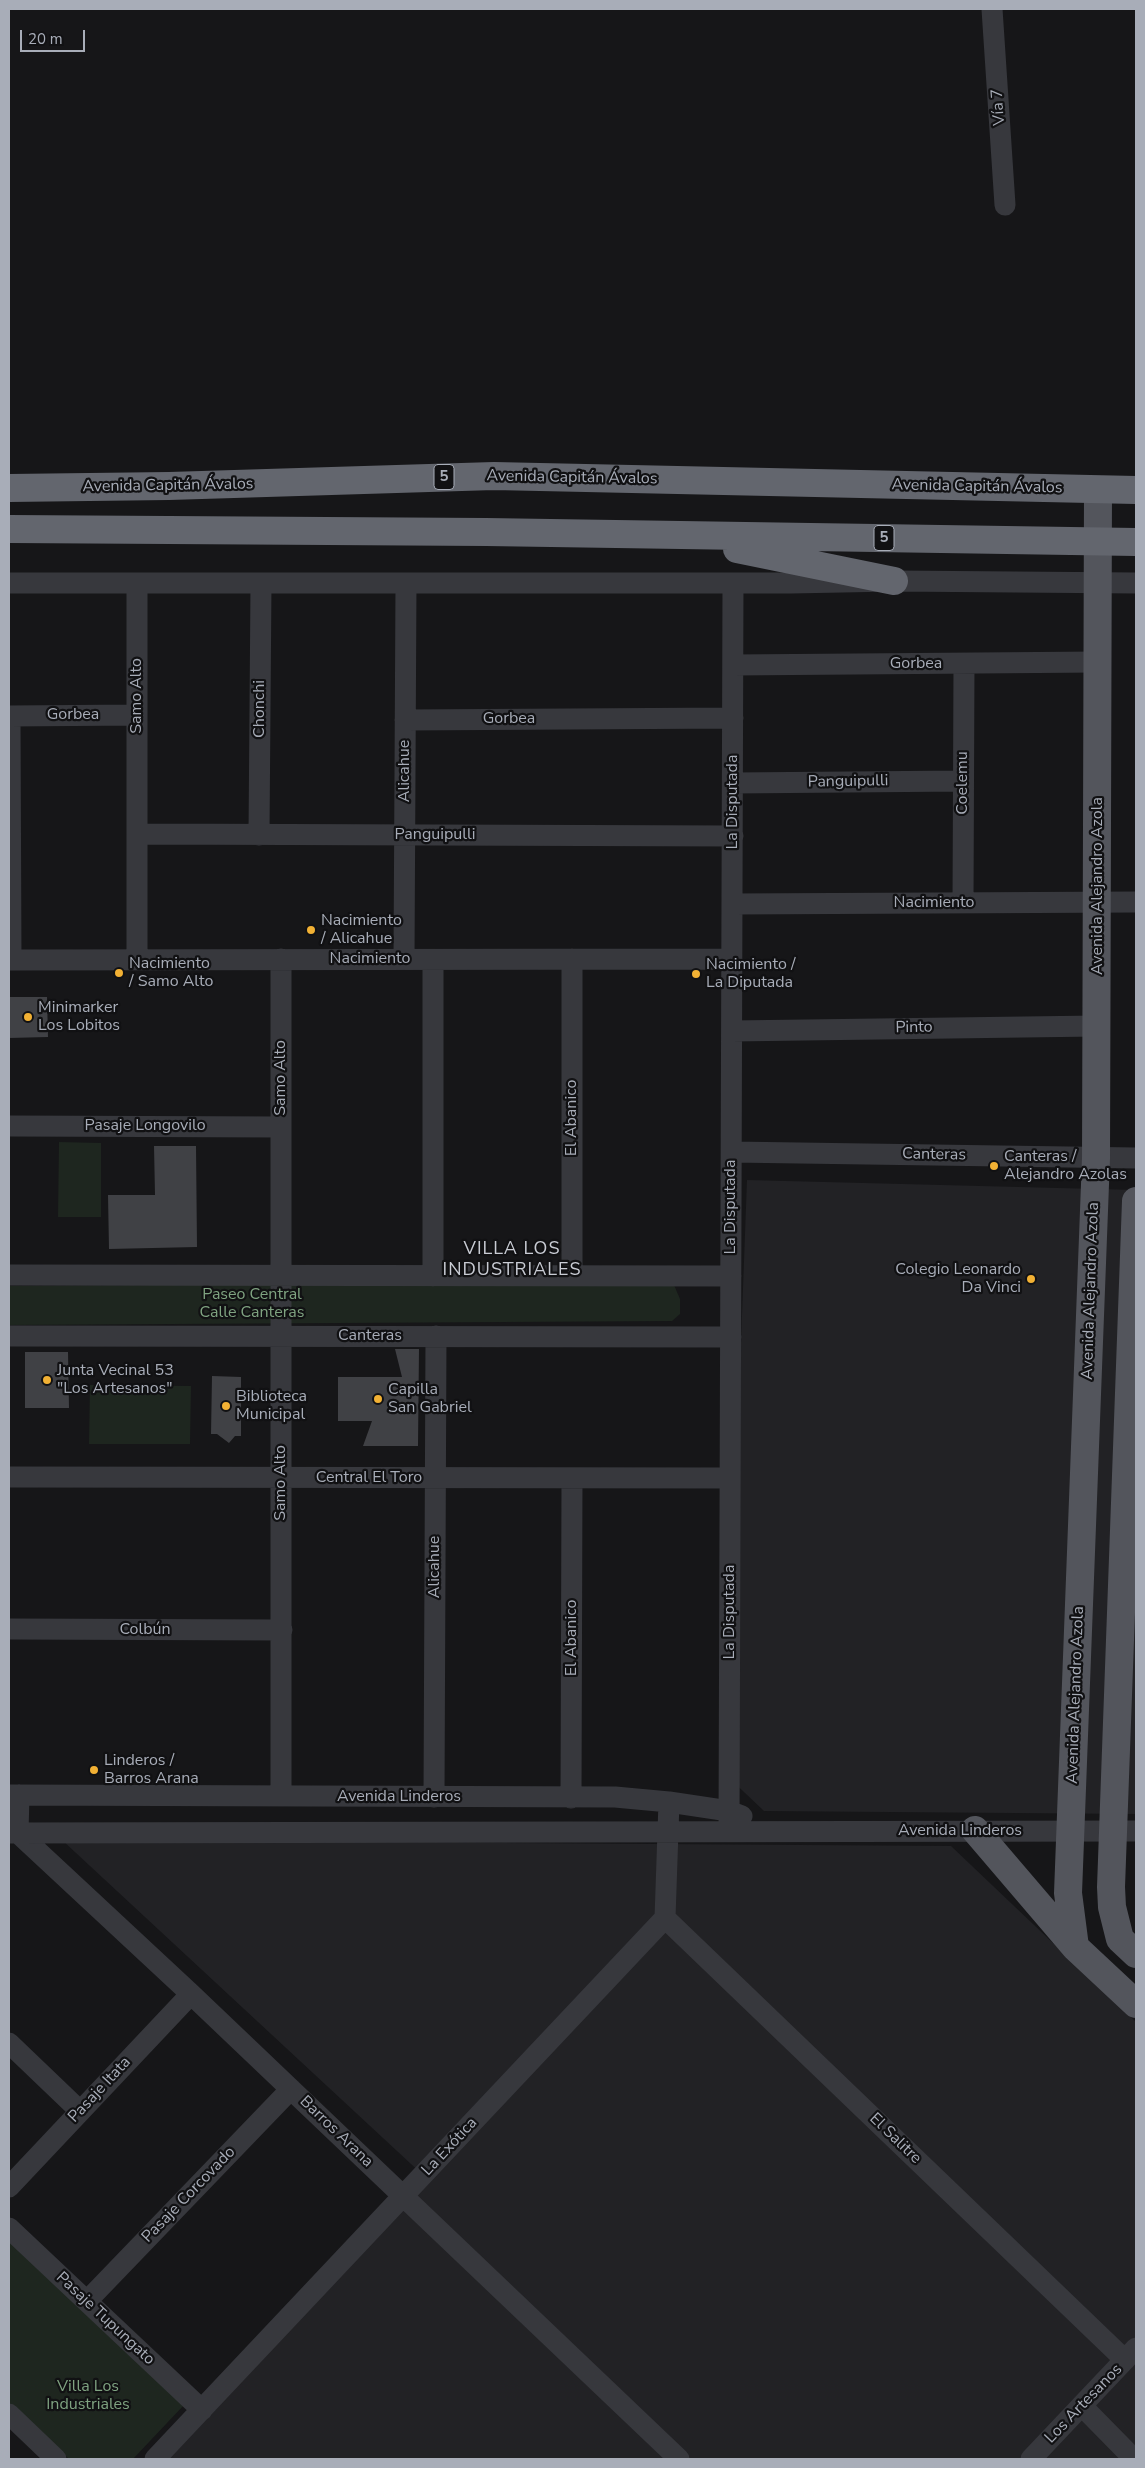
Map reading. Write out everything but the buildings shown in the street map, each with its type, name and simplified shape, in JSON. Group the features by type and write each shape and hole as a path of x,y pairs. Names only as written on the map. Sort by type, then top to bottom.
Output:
{"highway":[{"name":"Avenida Capitán Ávalos","path":"9,488 159,486 494,476 1136,490"},
{"name":"5","path":"9,529 669,535 1136,542"},
{"path":"669,535 894,581"}],"main road":[{"name":"Avenida Alejandro Azola","path":"1075,1947 1068,1893 1096,1158 1098,490"},
{"path":"1136,1201 1124,1830 1112,1907 1120,1939 1136,1954"},
{"path":"975,1830 1075,1947 1136,2004"}],"street":[{"name":"Vía 7","path":"992,9 1005,205"},
{"path":"9,583 733,583 894,581 1136,583"},
{"name":"Samo Alto","path":"137,583 137,960"},
{"name":"Alicahue","path":"404,959 406,583"},
{"name":"La Disputada","path":"729,1821 733,583"},
{"name":"Chonchi","path":"259,835 261,584"},
{"name":"Gorbea","path":"733,665 1098,662"},
{"name":"Coelemu","path":"963,903 964,664"},
{"name":"Gorbea","path":"10,716 137,715"},
{"path":"10,716 10,960"},
{"name":"Gorbea","path":"405,720 733,718"},
{"name":"Panguipulli","path":"733,783 963,781"},
{"name":"Panguipulli","path":"137,834 732,836"},
{"name":"Nacimiento","path":"732,904 1136,902"},
{"name":"Samo Alto","path":"281,959 281,1796"},
{"name":"El Abanico","path":"572,959 572,1276"},
{"name":"Nacimiento","path":"10,960 732,959"},
{"path":"433,960 433,1276"},
{"name":"Pinto","path":"732,1031 1097,1026"},
{"name":"Pasaje Longovilo","path":"9,1126 281,1127"},
{"name":"Canteras","path":"732,1152 1136,1158"},
{"path":"9,1275 731,1276"},
{"name":"Canteras","path":"9,1336 731,1337"},
{"name":"Alicahue","path":"434,1797 436,1336"},
{"name":"Central El Toro","path":"9,1477 730,1478"},
{"name":"El Abanico","path":"571,1798 572,1478"},
{"name":"Colbún","path":"9,1630 282,1630"},
{"path":"12,1836 14,1795"},
{"name":"Avenida Linderos","path":"14,1795 614,1798 669,1802 729,1821 784,1831 1124,1830"},
{"path":"665,1918 669,1802"},
{"name":"Avenida Linderos","path":"12,1836 668,1832 729,1821"},
{"name":"Barros Arana","path":"12,1836 191,1994 679,2459"},
{"name":"La Exótica","path":"155,2459 665,1918"},
{"name":"El Salitre","path":"665,1918 1131,2354"},
{"name":"Pasaje Itata","path":"9,2187 191,1994"},
{"path":"9,2043 80,2112"},
{"name":"Pasaje Corcovado","path":"87,2301 291,2089"},
{"name":"Pasaje Tupungato","path":"9,2228 202,2410"},
{"name":"Los Artesanos","path":"1031,2459 1131,2354"},
{"path":"1082,2406 1134,2459"},
{"path":"9,2414 56,2459"}],"shaded area":[{"path":"747,1180 1136,1190 1136,1814 764,1811 725,1774"},
{"path":"62,1840 951,1846 1136,2022 1136,2459 163,2459 425,2177"}],"green space":[{"path":"59,1142 101,1143 101,1217 58,1217"},
{"name":"Paseo Central Calle Canteras","path":"297,1284 674,1285 680,1299 680,1314 672,1321 9,1325 9,1286"},
{"path":"90,1385 191,1386 190,1444 89,1444"},
{"name":"Villa Los Industriales","path":"9,2240 184,2405 133,2459 69,2459 9,2403"}],"place":[{"name":"Nacimiento / Alicahue","path":"311,930"},
{"name":"Nacimiento / Samo Alto","path":"119,973"},
{"name":"Nacimiento / La Diputada","path":"696,974"},
{"name":"Minimarker Los Lobitos","path":"28,1017"},
{"name":"Canteras / Alejandro Azolas","path":"994,1166"},
{"name":"Colegio Leonardo Da Vinci","path":"1031,1279"},
{"name":"Junta Vecinal 53 \"Los Artesanos\"","path":"47,1380"},
{"name":"Capilla San Gabriel","path":"378,1399"},
{"name":"Biblioteca Municipal","path":"226,1406"},
{"name":"Linderos / Barros Arana","path":"94,1770"}],"district":[{"name":"VILLA LOS INDUSTRIALES","path":"512,1260"}]}
